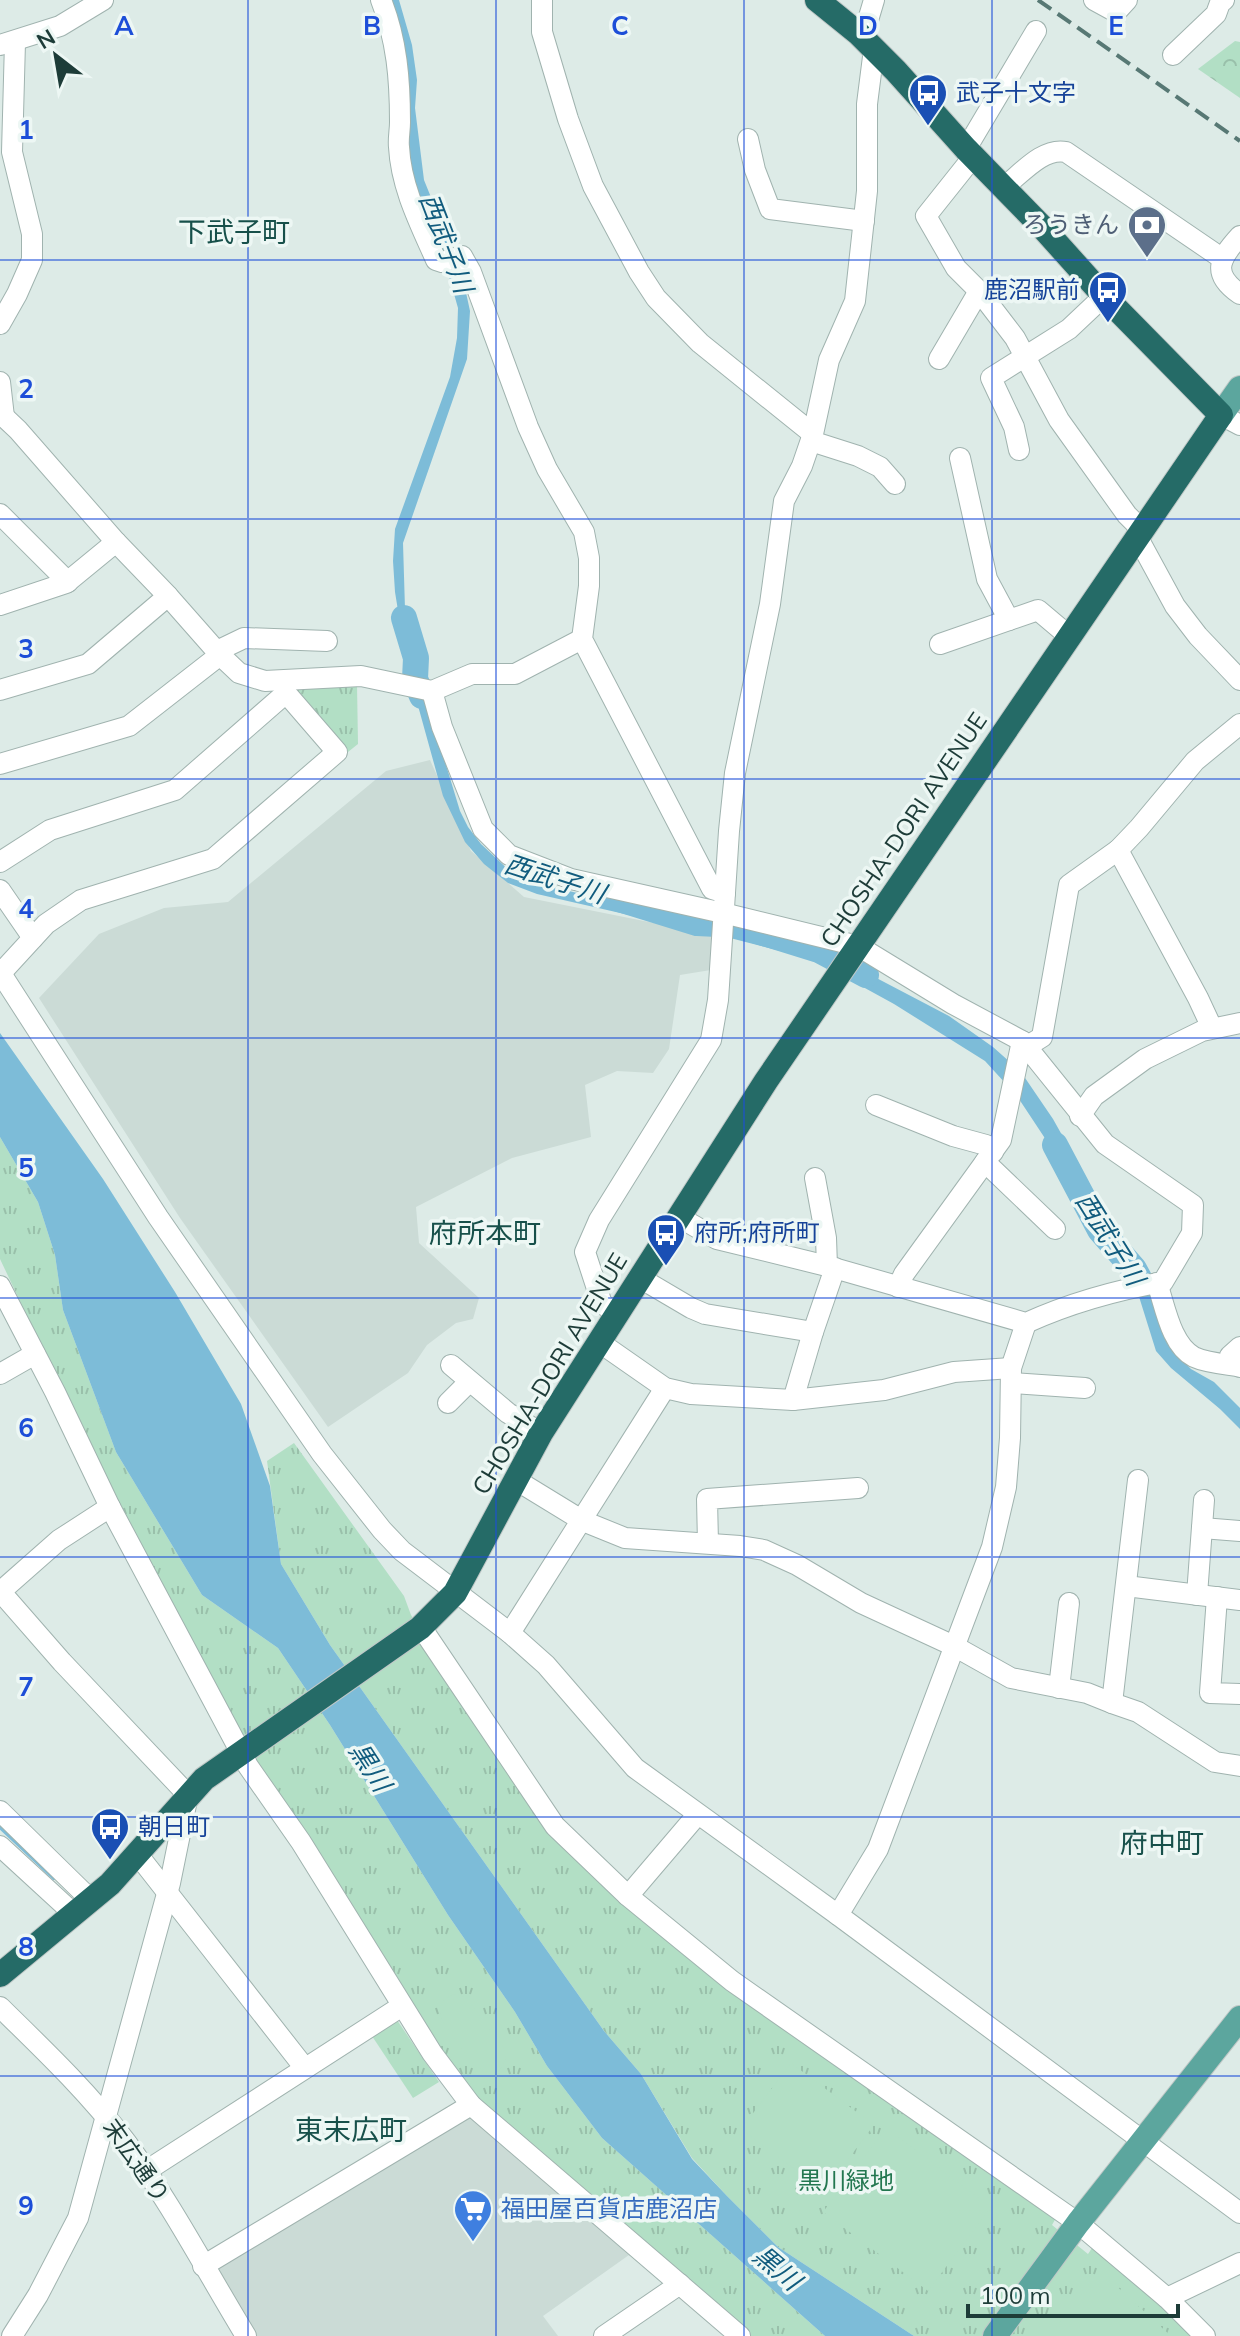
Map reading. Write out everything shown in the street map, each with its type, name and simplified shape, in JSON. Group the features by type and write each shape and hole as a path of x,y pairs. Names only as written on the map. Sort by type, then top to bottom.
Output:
{"highway":[{"path":"817,0 868,43 1104,296 1230,420"},
{"name":"CHOSHA-DORI AVENUE","path":"0,1975 83,1907 138,1855 204,1779 421,1628 455,1593 541,1433 766,1081 1140,535 1230,420"}],"main road":[{"path":"1230,420 1240,388"},
{"path":"995,2336 1142,2140 1240,2018"}],"street":[{"path":"0,324 32,260 32,234 12,152 8,44 60,26 103,0"},
{"path":"381,0 395,42 401,126 399,147 404,184 436,260 442,262 462,256 471,272 528,427 547,469 584,532 589,558 589,586 582,639 723,908"},
{"path":"542,0 542,32 568,119 593,186 656,298 700,343 812,437 880,467 895,484"},
{"path":"618,1313 602,1304 585,1252 599,1220 711,1040 718,1000 735,773 770,604 784,501 802,466 812,437 829,360 855,301 867,191 868,43 874,0"},
{"path":"1094,0 1116,12 1127,0"},
{"path":"1173,55 1216,14 1224,0"},
{"path":"1036,31 970,153 926,216 956,268 979,291 1015,338 1059,420 1140,535 1175,606 1198,636 1240,680"},
{"path":"748,139 755,170 770,209 864,221"},
{"path":"1004,187 1049,153 1066,152 1223,259"},
{"path":"1240,236 1223,259 1221,275 1240,294"},
{"path":"939,359 979,291"},
{"path":"1019,450 1014,427 991,378 1069,329 1104,296"},
{"path":"0,382 2,415 239,673 265,681 361,676 432,691 472,674 515,674 582,639"},
{"path":"960,458 987,579 1009,620"},
{"path":"0,514 68,582"},
{"path":"0,605 68,582 116,542"},
{"path":"0,690 88,664 168,596"},
{"path":"940,644 1038,610 1070,637"},
{"path":"2,761 129,726 218,653 244,638 327,641"},
{"path":"432,691 442,727 483,829 509,855 571,879 723,908 855,951 1024,1044 1105,1144 1193,1205 1192,1233 1163,1282 1091,1300 1026,1323 831,1267 717,1239 679,1217"},
{"path":"0,862 50,830 175,790 286,693 337,752 213,859 81,900 46,924 0,972 158,1217 322,1454 402,1551 510,1633 546,1665 635,1768 1240,2213"},
{"path":"1024,1044 1042,1037 1069,885 1118,850 1195,761 1240,724"},
{"path":"1118,850 1212,1028"},
{"path":"0,890 33,938"},
{"path":"1080,1116 1094,1096 1145,1059 1212,1028 1240,1023"},
{"path":"898,1287 904,1274 1001,1140 1024,1044"},
{"path":"876,1105 953,1136 986,1145 989,1157 1055,1229"},
{"path":"793,1400 831,1267 815,1178"},
{"path":"640,1278 705,1314 813,1332"},
{"path":"1157,1283 1176,1338 1189,1353 1196,1358 1239,1360"},
{"path":"0,1286 110,1507 244,1752 432,2053 471,2105 740,2336"},
{"path":"838,1915 878,1849 992,1547 1006,1487 1011,1376 1026,1323"},
{"path":"599,1342 665,1388 691,1394 793,1400 884,1390 954,1372 1011,1376 1085,1388"},
{"path":"0,1374 35,1354"},
{"path":"448,1403 461,1369 508,1413 541,1433"},
{"path":"510,1633 665,1388"},
{"path":"516,1480 583,1521 625,1538 764,1550 797,1565 861,1603 954,1646 1011,1678 1087,1693 1138,1712 1215,1762 1240,1766"},
{"path":"1112,1703 1138,1480"},
{"path":"708,1543 707,1499 858,1488"},
{"path":"1204,1500 1202,1528 1210,1693 1240,1694"},
{"path":"12,2336 38,2295 78,2218 167,1893 188,1795 62,1662 0,1591 59,1540 110,1507"},
{"path":"1202,1528 1240,1531"},
{"path":"1126,1586 1240,1600"},
{"path":"1059,1688 1069,1603"},
{"path":"421,1628 555,1826 628,1896 732,1981 1076,2226 1167,2298 1205,2336"},
{"path":"0,1811 83,1907"},
{"path":"628,1896 697,1815"},
{"path":"0,1846 83,1907"},
{"path":"138,1855 304,2067"},
{"path":"146,2171 402,2006"},
{"name":"末広通り","path":"0,2007 105,2116 146,2171 246,2336"},
{"path":"203,2266 471,2105"},
{"path":"1167,2298 1240,2263"},
{"path":"612,2334 680,2284"}],"shaded area":[{"path":"430,760 471,851 524,897 724,937 723,968 680,975 669,1049 653,1073 617,1071 585,1085 591,1137 512,1158 416,1207 419,1243 479,1298 473,1319 456,1323 427,1345 408,1373 328,1427 180,1218 39,998 99,934 164,908 228,902 386,771"},
{"path":"470,2112 629,2255 543,2316 558,2336 255,2336 215,2270"}],"green space":[{"path":"1235,41 1240,42 1240,98 1198,69"},
{"path":"357,684 358,744 348,752 292,687"},
{"path":"0,1137 38,1202 55,1255 63,1310 116,1452 202,1595 278,1648 547,2066 602,2138 825,2336 749,2336 503,2126 443,2060 275,1795 144,1562 0,1259"},
{"name":"黒川緑地","path":"294,1443 404,1596 411,1615 550,1831 1057,2216 1052,2225 1088,2254 1094,2245 1198,2336 914,2336 778,2247 692,2158 641,2074 604,2031 330,1645 281,1564 267,1461"},
{"path":"455,1994 465,1997 503,2047 506,2058 499,2070 491,2073 472,2062 442,2020 442,2004"},
{"path":"397,2020 439,2082 413,2098 372,2036"},
{"path":"791,2063 874,2125 824,2191 741,2129"},
{"path":"886,2128 991,2207 928,2291 823,2212"},
{"path":"1100,2271 1171,2336 1049,2336"}],"water":[{"path":"390,0 399,0 412,45 417,80 415,108 424,180 462,274 470,311 467,359 403,543 405,609 419,676 460,811 468,827 512,873 527,881 783,942 865,972 949,1016 993,1047 1021,1072 1053,1119 1143,1275 1167,1339 1191,1369 1214,1382 1240,1408 1240,1429 1156,1351 1131,1271 1119,1249 1100,1230 1085,1193 1017,1096 985,1061 894,1004 812,959 537,894 508,883 484,864 465,842 443,796 407,666 395,592 395,529 450,377 457,338 458,308 439,241 413,180 408,156 407,61"},
{"name":"黒川","path":"0,1033 103,1179 241,1404 270,1486 281,1564 330,1645 604,2031 641,2074 692,2159 778,2247 914,2336 825,2336 602,2138 547,2066 278,1648 202,1595 116,1452 63,1310 55,1255 38,1202 0,1137"}],"waterway":[{"name":"西武子川","path":"404,618 416,658 415,679 422,696"},
{"name":"西武子川","path":"600,893 697,923 738,925 819,950 866,975"},
{"name":"西武子川","path":"1055,1145 1100,1230 1134,1269 1142,1284"},
{"path":"0,1827 54,1878"}],"railway":[{"path":"1038,0 1240,141"}],"place":[{"name":"武子十文字","path":"928,127"},
{"name":"ろうきん","path":"1147,259"},
{"name":"鹿沼駅前","path":"1108,324"},
{"name":"府所;府所町","path":"666,1267"},
{"name":"朝日町","path":"110,1861"},
{"name":"福田屋百貨店鹿沼店","path":"473,2243"}],"district":[{"name":"下武子町","path":"234,232"},
{"name":"府所本町","path":"485,1233"},
{"name":"府中町","path":"1162,1843"},
{"name":"東末広町","path":"351,2130"}]}
